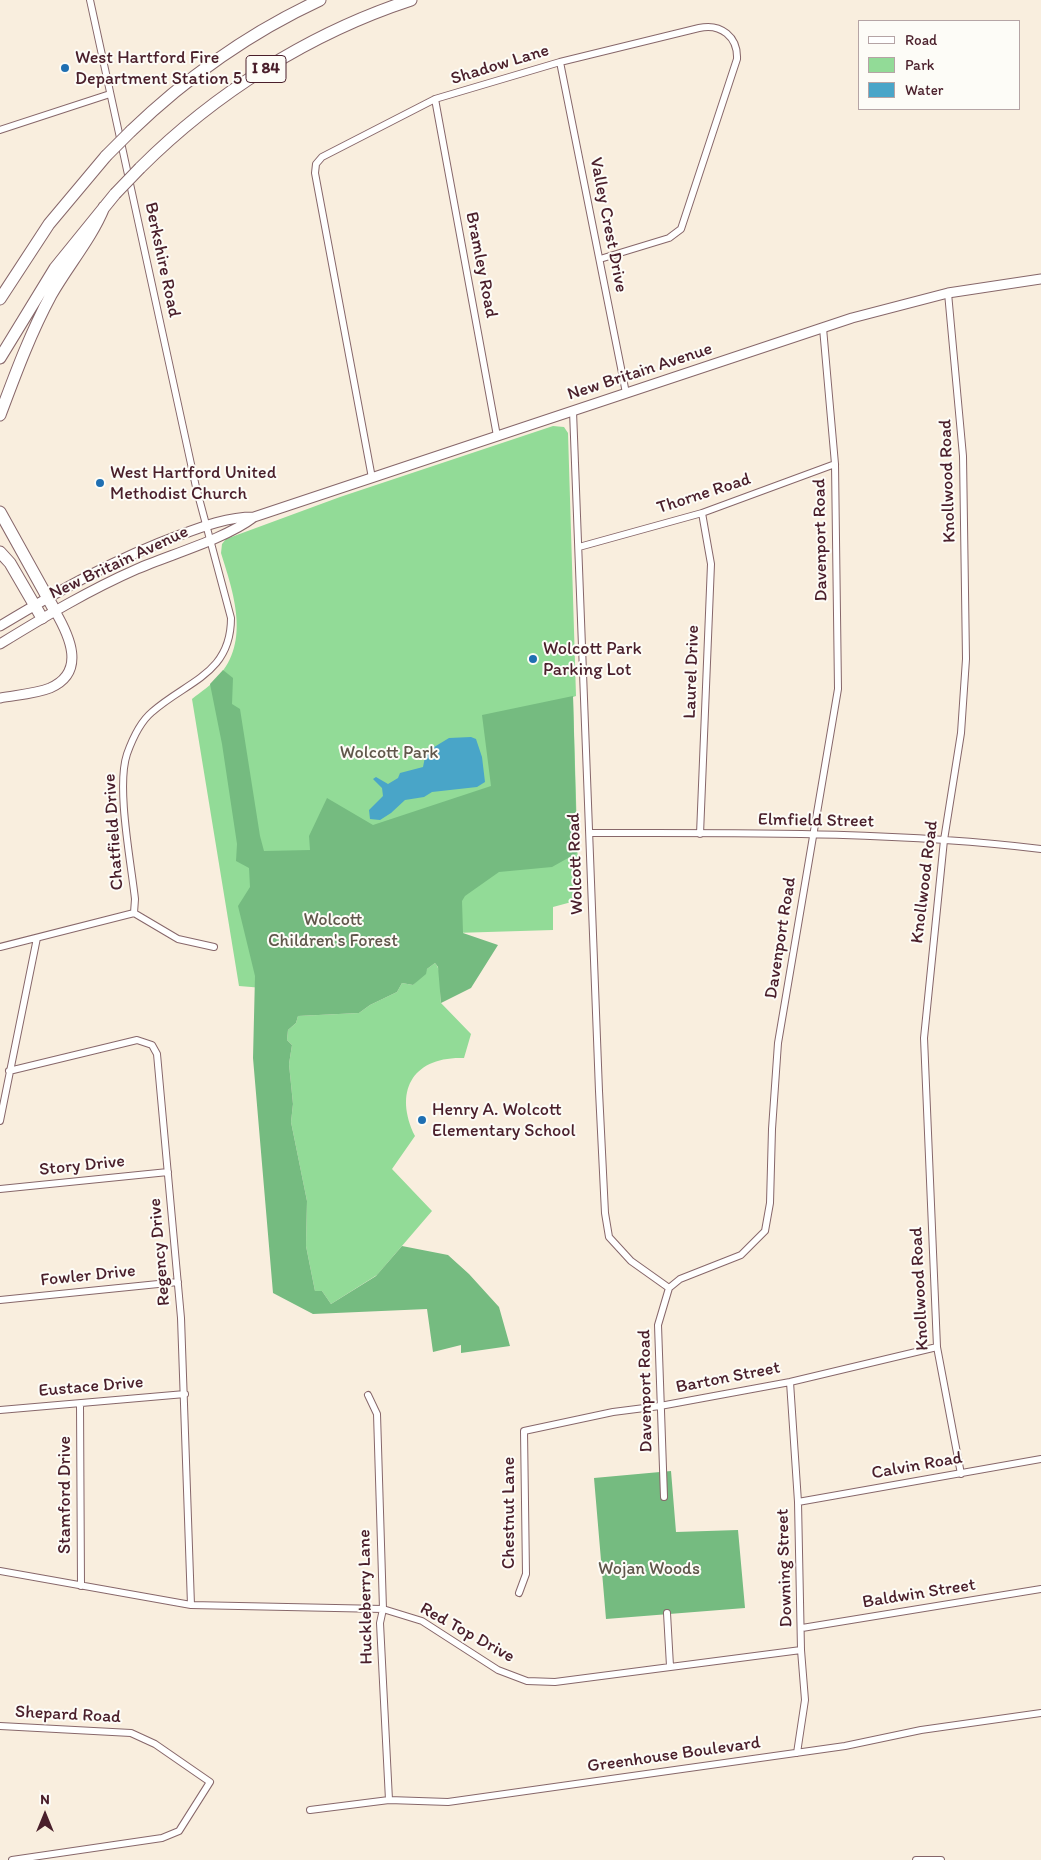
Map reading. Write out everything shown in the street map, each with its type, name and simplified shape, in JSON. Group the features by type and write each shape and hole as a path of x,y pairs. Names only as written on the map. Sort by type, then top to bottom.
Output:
{"highway":[{"name":"I 84","path":"0,299 49,224 106,156 131,131 176,91 216,61 270,26 320,0"},
{"name":"I 84","path":"0,358 45,283 104,207 140,168 201,114 276,62 342,28 411,0"},
{"path":"0,415 40,315 64,273 91,233 104,207"},
{"path":"0,512 55,611"},
{"path":"0,552 10,563 42,618"}],"main road":[{"name":"New Britain Avenue","path":"0,644 42,618 123,575 240,527 254,517 823,328 948,293 1041,279"},
{"name":"New Britain Avenue","path":"0,626 48,598 126,558 206,526 236,517 254,517"},
{"path":"0,698 49,688 65,675 72,660 72,646 55,611"}],"street":[{"name":"Berkshire Road","path":"90,0 206,526"},
{"name":"Shadow Lane","path":"372,478 315,168 318,161 331,152 435,99 560,62 706,26 722,29 731,38 736,48 735,67 681,228 669,238 600,260"},
{"name":"Valley Crest Drive","path":"560,62 626,393"},
{"path":"0,130 110,94"},
{"name":"Bramley Road","path":"435,99 498,436"},
{"name":"Knollwood Road","path":"948,293 962,437 966,615 961,732 944,840 924,1038 937,1347 961,1474"},
{"name":"Davenport Road","path":"664,1497 658,1325 669,1288 680,1279 741,1255 765,1230 770,1203 772,1129 778,1043 838,689 835,464 823,328"},
{"name":"Wolcott Road","path":"573,411 598,1091 605,1213 609,1237 631,1261 669,1288"},
{"name":"Thorne Road","path":"579,547 702,513 835,464"},
{"name":"Laurel Drive","path":"700,834 711,564 702,513"},
{"name":"Chatfield Drive","path":"134,913 123,780 126,755 138,730 151,713 208,673 221,657 229,639 230,618 228,606 208,539 206,526"},
{"name":"Elmfield Street","path":"590,833 813,835 944,840 1041,849"},
{"path":"0,947 134,913 178,939 214,947"},
{"path":"0,1121 37,938"},
{"name":"Regency Drive","path":"9,1071 136,1040 152,1045 157,1054 178,1282 185,1394 191,1605"},
{"name":"Story Drive","path":"0,1189 168,1172"},
{"name":"Fowler Drive","path":"0,1300 178,1282"},
{"name":"Barton Street","path":"524,1432 613,1412 660,1406 790,1382 937,1347"},
{"name":"Downing Street","path":"790,1382 798,1502 801,1650 805,1700 797,1753"},
{"name":"Eustace Drive","path":"0,1410 185,1394"},
{"name":"Huckleberry Lane","path":"368,1395 377,1414 382,1609 380,1624 389,1800"},
{"name":"Stamford Drive","path":"80,1404 81,1586"},
{"name":"Chestnut Lane","path":"519,1593 526,1574 524,1432"},
{"name":"Calvin Road","path":"798,1502 1041,1459"},
{"name":"Red Top Drive","path":"0,1571 191,1605 382,1609 422,1622 498,1670 527,1680 554,1682 801,1650"},
{"name":"Baldwin Street","path":"802,1628 1041,1589"},
{"path":"667,1613 670,1666"},
{"name":"Greenhouse Boulevard","path":"310,1810 389,1800 448,1802 845,1746 920,1730 1041,1713"},
{"name":"Shepard Road","path":"0,1726 131,1734 155,1744 210,1782 179,1832 162,1838 12,1860"},
{"path":"916,1860 941,1860"}],"green space":[{"name":"Wolcott Park","path":"553,426 564,427 568,433 576,696 573,697 579,900 553,907 553,930 455,933 336,994 239,986 192,699 218,677 228,663 234,648 237,632 236,616 234,600 221,553 222,544 226,539 340,497"},
{"name":"Wolcott Children's Forest","path":"223,670 233,678 232,704 240,709 264,851 310,850 309,836 327,798 373,825 491,786 482,715 573,696 577,853 552,867 499,872 465,896 462,901 463,933 498,945 471,988 441,1003 438,967 435,963 413,985 402,983 397,992 370,1005 359,1013 298,1016 296,1023 288,1030 287,1040 292,1045 289,1064 293,1104 291,1122 307,1201 306,1246 315,1291 322,1291 331,1304 376,1276 402,1246 448,1255 469,1274 499,1307 510,1346 461,1353 461,1345 433,1352 427,1309 313,1314 273,1293 253,1058 255,976 238,906 250,887 249,868 236,861 237,844 222,744 210,684"},
{"path":"435,963 440,976 441,1003 471,1034 464,1058 446,1059 432,1063 420,1070 412,1079 407,1091 406,1105 415,1136 392,1169 432,1211 377,1275 331,1304 322,1291 315,1291 306,1246 307,1201 291,1122 293,1104 289,1064 292,1045 287,1040 288,1030 296,1023 298,1016 359,1013 370,1005 397,992 402,983 413,985"},
{"name":"Wojan Woods","path":"671,1471 676,1532 738,1530 745,1608 606,1619 594,1478"}],"water":[{"path":"471,737 476,739 482,757 485,782 477,787 432,792 424,797 405,800 380,820 370,819 369,810 383,796 382,788 373,779 376,777 388,784 398,778 400,773 423,767 426,752 449,738"}],"place":[{"name":"West Hartford Fire Department Station 5","path":"65,68"},
{"name":"West Hartford United Methodist Church","path":"100,483"},
{"name":"Wolcott Park Parking Lot","path":"533,659"},
{"name":"Henry A. Wolcott Elementary School","path":"422,1120"}]}
